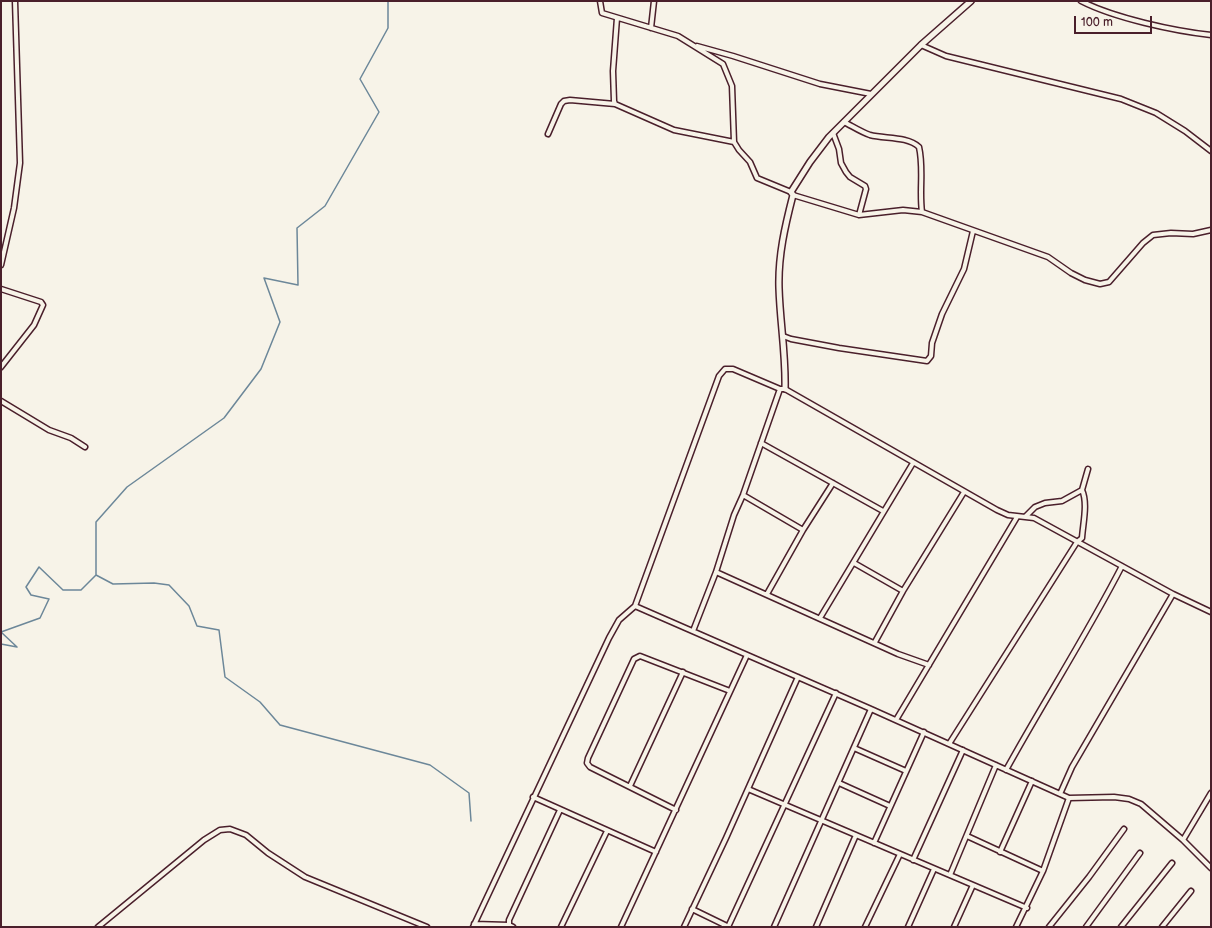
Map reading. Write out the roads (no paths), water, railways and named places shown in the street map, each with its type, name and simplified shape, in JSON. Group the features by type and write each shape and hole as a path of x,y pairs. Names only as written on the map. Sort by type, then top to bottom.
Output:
{"street":[{"path":"1,265 14,208 20,163 15,1"},
{"path":"600,1 602,13 678,36 723,64 728,75 733,99 734,142 750,162 757,178 792,193 859,215 902,210 922,212 1048,257 1071,273 1085,280 1100,284 1108,282 1143,243 1153,235 1172,233 1193,234 1211,230"},
{"path":"651,28 654,1"},
{"path":"693,631 716,572 734,514 743,496 761,443 782,389 783,336 779,288 780,261 783,235 792,193 810,162 833,133 921,45 971,1"},
{"path":"1081,1 1131,19 1191,33 1211,35"},
{"path":"615,104 613,72 617,18"},
{"path":"693,45 733,56 820,84 871,94"},
{"path":"921,45 946,56 1121,99 1156,113 1185,131 1211,151"},
{"path":"548,134 561,104 564,101 615,104 674,130 734,142"},
{"path":"844,122 863,132 881,137 909,141 919,148 922,163 920,197 922,212"},
{"path":"833,133 839,149 841,163 846,172 850,177 865,186 866,189 859,215"},
{"path":"783,336 791,339 840,348 927,361 931,356 932,343 942,314 964,268 973,231"},
{"path":"1,289 41,302 43,305 34,324 1,367"},
{"path":"560,810 509,920 511,926 474,925 609,638 619,620 635,606 719,376 725,369 733,369 782,389 964,492 1008,515 1034,518 1173,594 1211,612"},
{"path":"1,401 50,430 70,438 85,447"},
{"path":"761,443 884,511"},
{"path":"820,618 913,463"},
{"path":"949,744 1082,538 1084,494 1082,490 1088,470"},
{"path":"767,594 803,530 833,483"},
{"path":"1026,516 1035,507 1045,503 1062,501 1082,490"},
{"path":"875,642 903,591 964,492"},
{"path":"743,496 803,530"},
{"path":"896,720 1017,517"},
{"path":"854,563 903,591"},
{"path":"1006,770 1035,718 1090,627 1122,566"},
{"path":"716,572 875,642 898,654 929,665"},
{"path":"1060,794 1072,767 1173,594"},
{"path":"635,606 836,693 1069,798 1114,797 1129,799 1141,804 1183,840 1211,868"},
{"path":"620,927 676,810 747,655"},
{"path":"676,810 590,767 587,763 588,758 634,659 640,656 730,691"},
{"path":"630,786 683,672"},
{"path":"684,927 798,677"},
{"path":"692,909 729,927 836,693"},
{"path":"774,927 871,709"},
{"path":"874,843 924,732"},
{"path":"854,748 906,771"},
{"path":"913,860 963,750"},
{"path":"950,875 996,765"},
{"path":"1000,852 1032,781"},
{"path":"839,783 890,806"},
{"path":"748,789 1027,908"},
{"path":"1183,840 1211,793"},
{"path":"533,798 656,852"},
{"path":"1016,927 1027,908 1043,871 1069,798"},
{"path":"98,927 204,840 220,830 230,829 246,835 268,853 305,877 428,927"},
{"path":"1049,927 1089,878 1124,829"},
{"path":"561,927 607,830"},
{"path":"816,927 856,835"},
{"path":"967,836 1043,871"},
{"path":"1086,927 1140,853"},
{"path":"865,927 900,854"},
{"path":"1122,927 1172,863"},
{"path":"908,927 934,869"},
{"path":"954,927 972,885"},
{"path":"1162,927 1191,891"}],"waterway":[{"path":"1,644 17,647 1,632 40,618 49,599 31,595 26,587 39,567 63,590 81,590 96,575 96,522 127,487 224,418 261,369 280,322 264,278 298,285 297,228 325,206 379,112 360,79 388,28 388,1"},
{"path":"96,575 113,584 154,583 169,585 189,606 197,626 219,630 225,677 260,702 280,725 430,765 469,793 471,821"}]}
